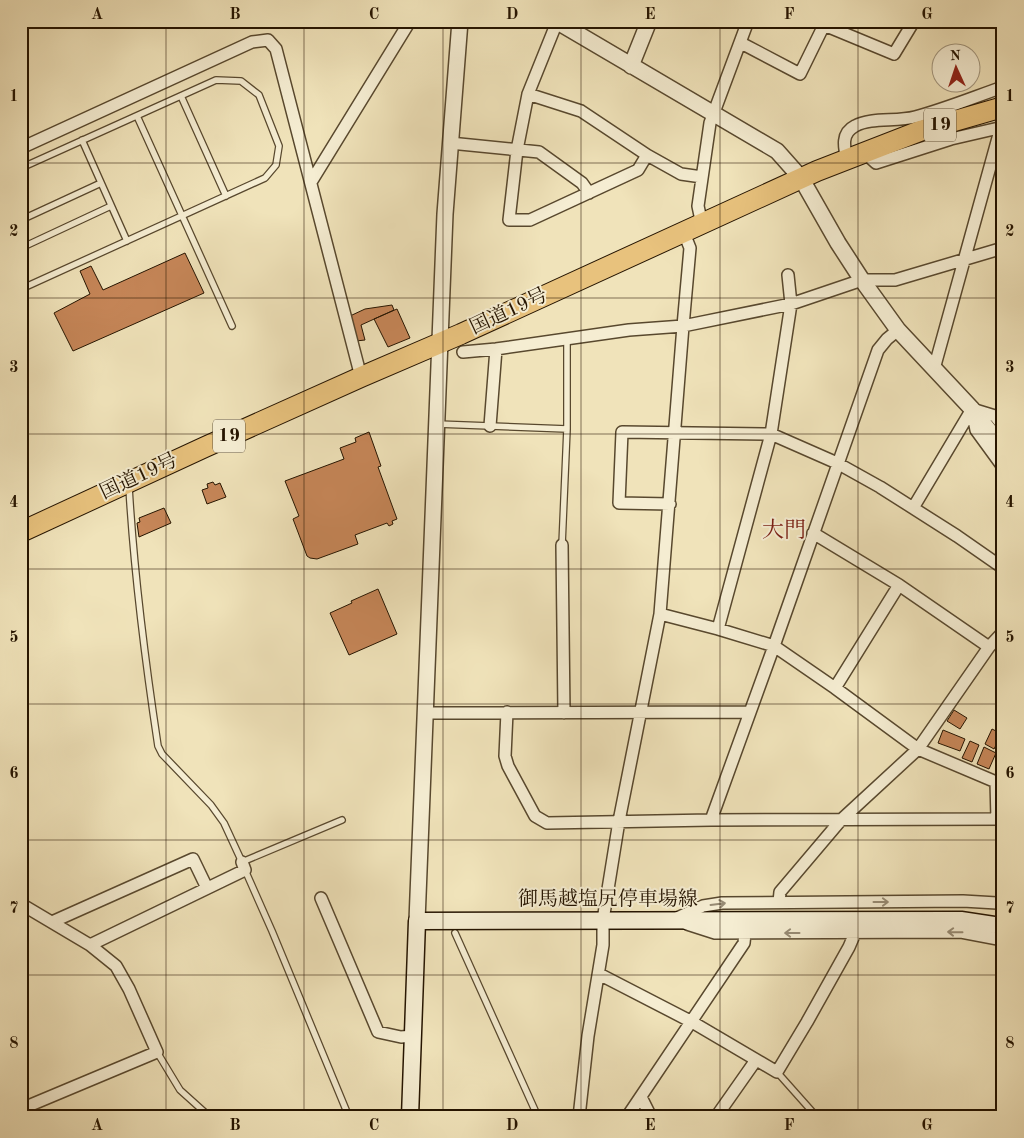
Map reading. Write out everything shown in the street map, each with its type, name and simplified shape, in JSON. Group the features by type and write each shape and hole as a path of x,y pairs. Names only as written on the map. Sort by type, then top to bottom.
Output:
{"highway":[{"name":"国道19号","path":"21,532 361,376 439,344 801,178 920,131 1003,106"}],"main road":[{"name":"御馬越塩尻停車場線","path":"417,921 673,920 719,922 961,920 994,925"},
{"path":"410,1117 417,921"}],"street":[{"path":"311,182 410,21"},
{"path":"417,921 433,545 444,214 460,21"},
{"path":"631,66 649,21"},
{"path":"579,1117 588,1036 603,945 603,920 619,821 660,614 683,326 693,228 699,216 698,206 710,123 748,21"},
{"path":"741,43 800,74 825,23 894,54 914,21"},
{"path":"647,154 638,170 530,220 509,220 517,150 528,94 557,22 777,151 801,178 838,243 898,330 972,409 1003,448"},
{"path":"21,148 252,42 268,40 276,49 361,376"},
{"path":"934,368 1002,127 950,139 876,163 856,156 844,146 845,135 854,126 870,120 887,121 913,118 1003,87"},
{"path":"528,94 581,111 680,174 702,177"},
{"path":"450,143 539,152 582,183 589,193"},
{"path":"463,352 629,330 683,326 791,304 862,280 895,280 1003,248"},
{"path":"718,628 771,434 791,304 788,274"},
{"path":"711,820 878,350 898,330"},
{"path":"490,426 496,349"},
{"path":"972,409 995,416 1003,426"},
{"path":"972,409 976,430 1003,467"},
{"path":"912,508 972,409"},
{"path":"670,504 619,503 622,432 771,434 838,463 957,536 1003,568"},
{"path":"813,533 899,585 989,647"},
{"path":"562,545 564,713"},
{"path":"836,688 899,585"},
{"path":"507,712 505,756 508,766 535,816 547,823 711,820 1000,819 996,782 918,749 836,688 774,646 718,628 660,614"},
{"path":"779,902 780,892 840,820 918,749 989,647 1003,632"},
{"path":"425,713 750,712"},
{"path":"52,922 193,859 207,888"},
{"path":"90,945 207,888 244,866"},
{"path":"321,898 378,1032 401,1037 413,1036"},
{"path":"673,920 703,906 722,903 963,901 997,903 1003,901"},
{"path":"21,904 90,945 116,966 129,989 157,1052 21,1109"},
{"path":"673,920 715,933 961,932 1003,940"},
{"path":"627,1117 744,943 745,933"},
{"path":"599,974 692,1022 777,1072 821,997 855,933"},
{"path":"716,1117 756,1060"},
{"path":"641,1097 651,1117"}],"lane":[{"path":"21,168 216,80 241,81 259,95 279,146 276,165 266,178 21,289"},
{"path":"181,96 226,196"},
{"path":"137,116 232,326"},
{"path":"82,140 127,241"},
{"path":"21,220 101,184"},
{"path":"21,248 111,206"},
{"path":"562,545 567,429 567,338"},
{"path":"436,424 567,429"},
{"path":"129,482 145,662 158,746 168,762 211,805 224,823 272,930 349,1117"},
{"path":"244,866 342,820"},
{"path":"455,933 538,1117"},
{"path":"157,1052 180,1090 210,1117"},
{"path":"777,1072 817,1117"}],"building":[{"path":"185,253 204,293 73,351 54,313 90,294 80,271 91,266 103,290"},
{"path":"392,305 394,310 361,325 365,340 356,341 350,316 365,309"},
{"path":"397,309 410,338 388,347 374,319"},
{"path":"369,432 381,466 378,467 397,519 392,521 393,524 389,526 387,523 355,535 358,544 317,559 310,558 307,556 293,519 299,516 285,481 344,459 340,448 356,442 355,438"},
{"path":"213,482 215,485 220,483 226,497 207,504 202,490 208,488 207,484"},
{"path":"164,508 171,523 139,537 137,523 140,522 139,518"},
{"path":"378,589 397,634 349,655 330,613"},
{"path":"954,710 967,718 960,729 947,721"},
{"path":"992,729 1002,734 994,749 985,744"},
{"path":"943,730 965,739 960,751 938,743"},
{"path":"970,741 979,745 972,762 962,758"},
{"path":"984,747 996,753 989,769 977,764"}],"district":[{"name":"大門","path":"784,531"}]}
